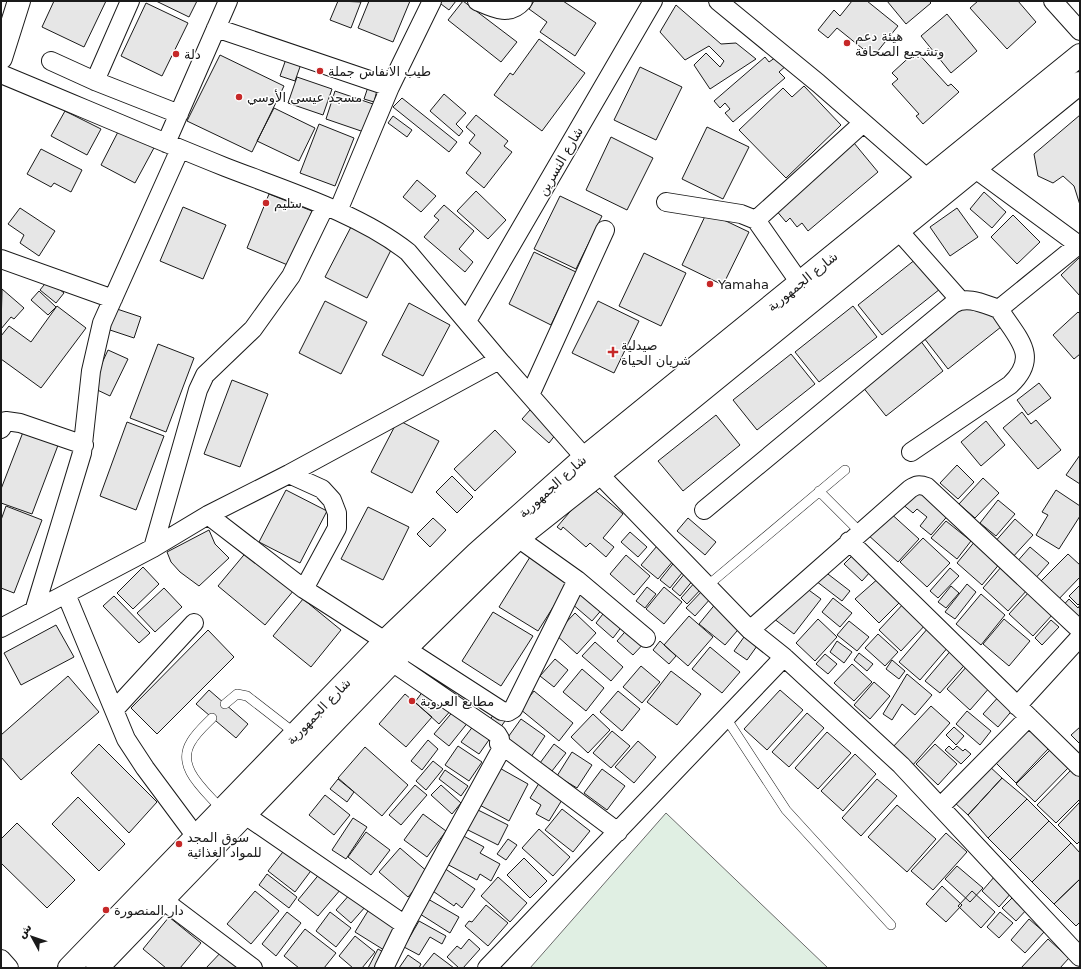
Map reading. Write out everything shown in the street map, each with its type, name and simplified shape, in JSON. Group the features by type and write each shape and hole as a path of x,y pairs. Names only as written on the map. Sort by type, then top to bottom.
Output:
{"main road":[{"path":"1,58 19,1"},
{"name":"شارع الجمهورية","path":"69,968 197,838 385,641 477,553 585,457 1080,55"},
{"name":"شارع الجمهورية","path":"97,968 399,655 467,586 518,538 600,474 1080,83"}],"street":[{"path":"95,81 130,1"},
{"path":"35,608 84,444 87,420 86,403 97,339 173,146 179,114 228,1"},
{"path":"153,548 196,397 205,375 253,330 291,276 332,208 432,1"},
{"path":"477,1 498,10 508,11 518,7 523,1"},
{"name":"شارع النسرين","path":"467,321 653,1"},
{"path":"718,1 798,66 928,178"},
{"path":"1053,1 1080,31"},
{"path":"216,28 390,87"},
{"path":"52,61 95,81 179,114"},
{"path":"1,74 173,146 332,208 398,244 408,252 499,360 600,474 750,630 784,657 901,765 1080,957"},
{"path":"756,220 863,123"},
{"path":"974,168 1079,246 999,309"},
{"path":"666,202 741,214 756,220 800,283"},
{"path":"530,395 605,230"},
{"path":"898,230 960,300"},
{"path":"1,259 113,299"},
{"path":"704,510 815,416 960,300 967,299 999,309 1022,344 1026,356 1024,367 1019,377 1010,385 911,452"},
{"path":"1,628 35,608 66,594 153,548 208,515 289,474 499,360"},
{"path":"1,428 6,421 20,423 84,444"},
{"path":"289,474 322,489 332,500 337,513 337,528 304,589"},
{"path":"750,630 854,537 916,485 927,487 1080,630"},
{"path":"208,515 304,589 385,641"},
{"path":"854,537 1023,712 1080,767"},
{"path":"518,538 577,580 646,638"},
{"path":"399,655 502,711 508,712 512,709 577,580"},
{"path":"66,594 115,709 126,739 145,768 197,838"},
{"path":"115,709 194,623"},
{"path":"940,807 1023,712 1080,638"},
{"path":"399,655 497,734 500,739 499,743 618,832"},
{"path":"487,968 784,657"},
{"path":"384,968 503,746"},
{"path":"245,815 406,925"},
{"path":"163,900 253,968"},
{"path":"1,959 9,968"}],"lane":[{"path":"707,586 845,470"},
{"path":"820,491 854,537"},
{"path":"225,704 237,694 247,696 296,734"},
{"path":"212,718 191,742 185,755 188,771 223,811"},
{"path":"726,718 786,810 891,925"}],"green space":[{"path":"666,813 828,968 530,968"}],"building":[{"path":"54,1 106,1 84,47 42,27"},
{"path":"156,1 197,1 189,17"},
{"path":"338,1 361,2 351,28 330,20"},
{"path":"369,1 410,1 393,42 358,28"},
{"path":"437,1 456,1 449,10"},
{"path":"463,1 517,42 501,62 448,20"},
{"path":"534,1 563,1 596,23 575,56 540,32 547,22 529,9"},
{"path":"852,1 867,1 898,26 873,57 837,28 828,38 818,30 834,10 840,16"},
{"path":"887,1 929,1 931,3 906,24"},
{"path":"978,1 1018,1 1036,22 1007,49 970,8"},
{"path":"146,3 188,23 162,76 121,56"},
{"path":"676,5 721,44 736,43 756,59 710,89 694,65 706,53 720,67 724,61 709,46 685,60 660,32"},
{"path":"947,14 977,51 951,73 921,36"},
{"path":"539,39 585,73 542,131 494,95 510,73 513,75"},
{"path":"916,51 948,86 951,84 959,92 923,124 916,116 919,114 892,84 898,79 892,73"},
{"name":"مسجد عيسى الأوسي","path":"220,55 284,86 252,152 187,121"},
{"path":"779,55 787,65 779,72 785,78 733,122 725,113 730,109 725,103 720,108 714,101 765,57 769,62"},
{"path":"286,59 301,64 295,81 280,76"},
{"path":"640,67 682,87 656,140 614,120"},
{"path":"297,77 332,89 323,115 288,103"},
{"path":"804,86 841,125 786,178 739,130 783,88 792,97"},
{"path":"368,87 377,90 374,102 364,99"},
{"path":"335,91 373,104 364,132 326,119"},
{"path":"444,94 466,113 456,124 463,131 459,136 430,111"},
{"path":"402,98 457,142 449,152 393,107"},
{"path":"274,108 315,128 299,161 257,141"},
{"path":"65,111 101,129 87,155 51,136"},
{"path":"476,115 508,141 504,146 512,152 484,188 466,173 481,153 469,143 475,135 466,127"},
{"path":"1080,115 1080,205 1074,186 1063,176 1053,183 1038,176 1034,154"},
{"path":"393,116 412,130 407,137 388,123"},
{"path":"319,124 354,138 335,186 300,173"},
{"path":"707,127 749,147 723,199 682,179"},
{"path":"120,128 155,146 135,183 101,165"},
{"path":"611,137 653,158 627,210 586,190"},
{"path":"854,143 878,172 808,231 802,223 797,227 790,218 786,222 775,209"},
{"path":"41,149 82,170 71,192 54,183 51,187 27,174"},
{"path":"417,180 436,196 421,212 403,197"},
{"path":"476,191 506,220 488,239 457,211"},
{"path":"984,192 1006,212 992,228 970,209"},
{"path":"269,194 312,211 290,266 247,248"},
{"path":"560,196 602,216 576,269 534,249"},
{"path":"444,205 474,231 459,249 473,262 465,272 424,237 439,220 434,216"},
{"path":"183,207 226,225 203,279 160,261"},
{"path":"20,208 55,231 39,256 20,243 24,235 8,224"},
{"path":"957,208 978,237 950,256 930,227"},
{"path":"707,212 749,232 723,285 682,265"},
{"path":"1013,215 1040,242 1017,264 991,237"},
{"path":"352,225 393,246 367,298 325,277"},
{"path":"534,252 576,272 551,325 509,304"},
{"path":"644,253 686,273 661,326 619,306"},
{"path":"1080,257 1080,296 1061,275"},
{"path":"916,259 940,289 882,335 858,305"},
{"path":"48,280 64,293 56,303 40,290"},
{"path":"2,289 24,308 14,319 11,317 1,329"},
{"path":"39,291 56,307 48,315 31,300"},
{"path":"982,293 1006,323 948,369 924,338"},
{"path":"325,301 367,322 341,374 299,353"},
{"path":"598,301 639,321 614,373 572,353"},
{"path":"409,303 450,325 423,376 382,355"},
{"path":"57,306 86,328 41,388 1,359 1,336 9,326 31,342"},
{"path":"853,306 877,337 819,382 795,352"},
{"path":"114,308 141,317 134,338 107,329"},
{"path":"1078,312 1080,314 1080,354 1074,359 1053,335"},
{"path":"920,340 943,371 886,416 862,386"},
{"path":"158,344 194,358 166,432 130,418"},
{"path":"108,350 128,359 110,396 91,387"},
{"path":"791,354 815,384 757,430 733,400"},
{"path":"232,380 268,394 240,467 204,454"},
{"path":"1039,383 1051,398 1028,415 1017,400"},
{"path":"530,410 556,434 549,443 522,419"},
{"path":"1022,412 1031,424 1036,420 1061,450 1038,469 1003,428"},
{"path":"716,415 740,445 683,491 658,461"},
{"path":"398,420 439,441 412,493 371,472"},
{"path":"986,421 1005,445 981,466 961,442"},
{"path":"127,422 164,436 136,510 100,496"},
{"path":"25,427 60,440 32,514 1,503 1,489"},
{"path":"495,430 516,452 475,491 454,469"},
{"path":"1080,455 1080,484 1066,475"},
{"path":"957,465 974,482 958,499 940,483"},
{"path":"452,476 473,497 457,513 436,492"},
{"path":"983,478 999,493 975,518 959,504"},
{"path":"921,485 951,512 931,535 920,526 927,517 917,509 913,513 901,503"},
{"path":"591,487 623,514 603,538 614,547 606,557 590,543 586,547 563,527 561,530 557,527"},
{"path":"286,490 327,511 300,563 259,542"},
{"path":"1056,490 1080,506 1080,516 1059,549 1036,535 1048,515 1042,512"},
{"path":"998,500 1015,514 996,536 980,523"},
{"path":"6,506 42,520 14,593 1,588 1,520"},
{"path":"368,507 409,527 383,580 341,559"},
{"path":"888,511 919,539 898,562 867,534"},
{"path":"433,518 446,530 430,547 417,534"},
{"path":"688,518 716,542 705,555 677,531"},
{"path":"1015,519 1033,535 1011,559 993,544"},
{"path":"946,521 971,541 957,559 931,538"},
{"path":"209,530 215,544 229,558 199,586 180,572 171,562 167,552"},
{"path":"630,532 647,547 638,557 621,542"},
{"path":"923,538 950,563 927,587 900,562"},
{"path":"976,540 1001,562 982,585 957,563"},
{"path":"657,546 674,560 658,579 641,565"},
{"path":"1030,547 1049,563 1033,581 1015,564"},
{"path":"248,550 294,590 265,625 218,586"},
{"path":"1068,554 1080,565 1080,577 1055,603 1037,585"},
{"path":"626,555 650,576 634,595 610,574"},
{"path":"853,555 871,571 862,581 844,564"},
{"path":"530,557 569,582 538,631 499,607"},
{"path":"676,560 686,568 670,588 660,580"},
{"path":"1002,566 1028,589 1008,611 983,588"},
{"path":"143,567 159,584 133,609 117,593"},
{"path":"950,568 959,576 938,598 930,591"},
{"path":"824,571 850,591 842,601 816,581"},
{"path":"686,572 694,579 680,596 672,589"},
{"path":"880,577 903,599 879,623 855,599"},
{"path":"696,581 703,587 687,604 681,598"},
{"path":"967,584 976,592 955,619 945,612"},
{"path":"1080,585 1080,603 1078,605 1069,596"},
{"path":"951,586 959,593 946,608 938,602"},
{"path":"647,587 656,594 645,608 636,601"},
{"path":"664,587 682,602 664,624 646,609"},
{"path":"164,588 182,607 155,632 137,613"},
{"path":"806,588 821,599 794,634 769,615"},
{"path":"582,589 604,607 592,621 571,603"},
{"path":"703,590 711,598 695,616 686,608"},
{"path":"1029,592 1053,614 1033,636 1009,614"},
{"path":"981,594 1005,615 981,645 956,624"},
{"path":"114,596 150,633 139,643 103,606"},
{"path":"833,598 852,613 840,627 822,612"},
{"path":"303,599 341,630 311,667 273,636"},
{"path":"1069,599 1078,608 1080,605 1080,628 1060,609"},
{"path":"717,602 743,624 725,645 699,624"},
{"path":"905,602 927,623 901,651 879,630"},
{"path":"606,610 623,625 613,638 596,623"},
{"path":"493,612 533,636 501,686 462,661"},
{"path":"575,613 596,633 577,654 555,634"},
{"path":"689,616 713,637 688,666 664,645"},
{"path":"818,619 837,637 815,661 796,643"},
{"path":"1004,619 1030,641 1009,666 983,644"},
{"path":"1051,620 1059,627 1042,645 1035,638"},
{"path":"849,621 869,637 857,651 837,635"},
{"path":"56,625 74,657 21,685 4,653"},
{"path":"630,626 646,641 633,655 617,641"},
{"path":"928,628 949,646 920,680 899,662"},
{"path":"208,630 234,657 157,734 131,708"},
{"path":"878,634 898,652 885,666 865,648"},
{"path":"744,637 757,646 747,660 734,651"},
{"path":"660,641 676,656 669,664 653,650"},
{"path":"837,641 852,652 844,663 830,652"},
{"path":"595,642 623,667 611,681 582,656"},
{"path":"710,647 740,672 722,693 692,669"},
{"path":"953,648 969,660 940,693 925,681"},
{"path":"859,653 873,664 867,671 854,660"},
{"path":"825,654 837,664 828,674 816,664"},
{"path":"555,659 568,670 554,687 540,676"},
{"path":"892,660 905,671 899,679 886,669"},
{"path":"852,664 872,682 854,701 834,683"},
{"path":"968,665 991,686 970,710 947,689"},
{"path":"641,666 660,682 642,703 623,687"},
{"path":"582,669 604,688 586,711 563,692"},
{"path":"671,671 701,694 677,725 647,702"},
{"path":"907,674 932,695 915,715 902,704 892,720 883,714"},
{"path":"68,676 99,712 21,780 1,757 1,735"},
{"path":"874,682 890,696 870,719 854,705"},
{"path":"426,687 452,709 439,724 415,702"},
{"path":"209,690 248,724 236,738 196,704"},
{"path":"780,690 803,710 767,750 744,729"},
{"path":"534,691 573,723 559,741 520,709"},
{"path":"618,691 640,709 622,731 600,712"},
{"path":"405,694 432,717 406,747 379,724"},
{"path":"1001,694 1015,707 998,727 983,714"},
{"path":"931,706 950,723 912,766 892,748"},
{"path":"455,709 469,721 449,746 434,734"},
{"path":"967,711 991,731 980,745 956,724"},
{"path":"495,713 505,721 498,731 487,723"},
{"path":"807,713 824,728 789,767 772,752"},
{"path":"593,714 610,730 588,753 571,737"},
{"path":"521,719 545,736 531,757 506,740"},
{"path":"474,725 491,737 479,754 461,742"},
{"path":"954,727 964,736 956,745 946,735"},
{"path":"1080,727 1080,744 1071,735"},
{"path":"1028,729 1049,748 1016,783 996,763"},
{"path":"612,731 630,746 611,768 593,753"},
{"path":"827,732 851,753 818,789 795,768"},
{"path":"428,740 438,749 422,770 411,761"},
{"path":"638,741 656,757 634,783 615,767"},
{"path":"99,744 157,802 129,833 71,773"},
{"path":"554,744 566,753 552,771 540,763"},
{"path":"935,744 957,764 938,785 916,764"},
{"path":"458,746 482,762 469,781 445,765"},
{"path":"949,746 953,750 957,746 963,751 965,749 971,754 961,764 945,750"},
{"path":"365,747 408,785 382,816 338,778"},
{"path":"1051,749 1069,767 1035,802 1016,784"},
{"path":"572,752 592,765 577,788 557,776"},
{"path":"855,754 876,774 843,811 821,791"},
{"path":"433,761 443,769 426,790 416,781"},
{"path":"988,765 1002,778 968,815 954,802"},
{"path":"496,766 528,784 509,821 476,803"},
{"path":"602,769 625,786 607,810 584,793"},
{"path":"1072,769 1080,777 1080,799 1056,823 1037,805"},
{"path":"445,770 468,786 461,796 439,779"},
{"path":"1002,778 1027,799 988,838 968,815"},
{"path":"338,779 354,792 347,802 330,789"},
{"path":"877,779 897,796 861,836 842,818"},
{"path":"541,780 565,795 549,821 536,814 541,805 530,798"},
{"path":"415,785 427,795 401,825 389,815"},
{"path":"441,785 461,803 452,814 431,795"},
{"path":"325,795 350,815 334,835 309,815"},
{"path":"78,797 125,844 99,871 52,824"},
{"path":"1027,799 1049,821 1010,860 988,838"},
{"path":"1080,802 1080,841 1077,844 1058,825"},
{"path":"897,805 936,839 907,872 868,837"},
{"path":"472,807 508,825 498,845 462,827"},
{"path":"562,809 590,831 573,852 545,830"},
{"path":"423,814 446,831 427,857 404,840"},
{"path":"353,818 367,827 346,859 332,850"},
{"path":"1049,821 1071,843 1032,882 1010,860"},
{"path":"17,823 75,880 47,908 1,863 1,839"},
{"path":"539,829 570,857 553,876 522,848"},
{"path":"366,832 390,850 371,875 348,857"},
{"path":"458,833 484,847 480,853 500,864 491,881 480,874 477,880 443,862"},
{"path":"946,833 967,852 933,890 911,871"},
{"path":"508,839 517,845 506,860 497,854"},
{"path":"1071,843 1080,853 1080,879 1054,904 1032,882"},
{"path":"286,848 313,868 295,892 268,871"},
{"path":"400,848 429,873 408,897 379,872"},
{"path":"524,858 547,881 530,898 507,875"},
{"path":"957,866 983,888 970,902 945,879"},
{"path":"444,868 475,889 462,908 456,903 454,906 430,889"},
{"path":"321,872 341,889 318,916 298,900"},
{"path":"267,874 297,897 289,908 259,885"},
{"path":"995,876 1012,892 999,907 982,891"},
{"path":"498,877 527,903 510,922 481,896"},
{"path":"1080,879 1080,922 1076,926 1054,904"},
{"path":"942,886 962,905 946,922 926,904"},
{"path":"255,891 279,911 251,944 227,924"},
{"path":"972,891 995,912 981,928 958,906"},
{"path":"351,893 366,906 351,923 336,910"},
{"path":"1014,896 1028,908 1016,921 1002,908"},
{"path":"428,899 459,917 450,933 420,914"},
{"path":"486,905 508,923 488,946 465,926 469,921 472,922"},
{"path":"371,906 400,924 384,950 355,932"},
{"path":"287,912 301,923 276,956 262,944"},
{"path":"330,912 351,928 336,947 316,931"},
{"path":"1000,912 1013,923 999,938 987,927"},
{"path":"169,917 201,943 180,968 166,968 143,949"},
{"path":"1029,919 1044,932 1025,953 1011,940"},
{"path":"419,921 446,936 442,944 430,937 419,955 404,947"},
{"path":"305,929 336,953 324,968 299,968 284,956"},
{"path":"355,936 375,952 362,968 353,968 339,956"},
{"path":"469,939 480,949 463,968 459,968 447,957 457,946 461,949"},
{"path":"1048,939 1069,958 1060,968 1021,968"},
{"path":"224,949 242,968 206,968"},
{"path":"378,949 389,955 382,968 368,968"},
{"path":"434,953 454,968 422,968"},
{"path":"408,955 421,964 419,968 399,968"}],"place":[{"name":"هيئة دعم وتشجيع الصحافة","path":"847,43"},
{"name":"دلة","path":"176,54"},
{"name":"طيب الانفاس جملة","path":"320,71"},
{"name":"مسجد عيسى الأوسي","path":"239,97"},
{"name":"سليم","path":"266,203"},
{"name":"Yamaha","path":"710,284"},
{"name":"صيدلية شريان الحياة","path":"613,352"},
{"name":"مطابع العروبة","path":"412,701"},
{"name":"سوق المجد للمواد الغذائية","path":"179,844"},
{"name":"دار المنصورة","path":"106,910"}]}
